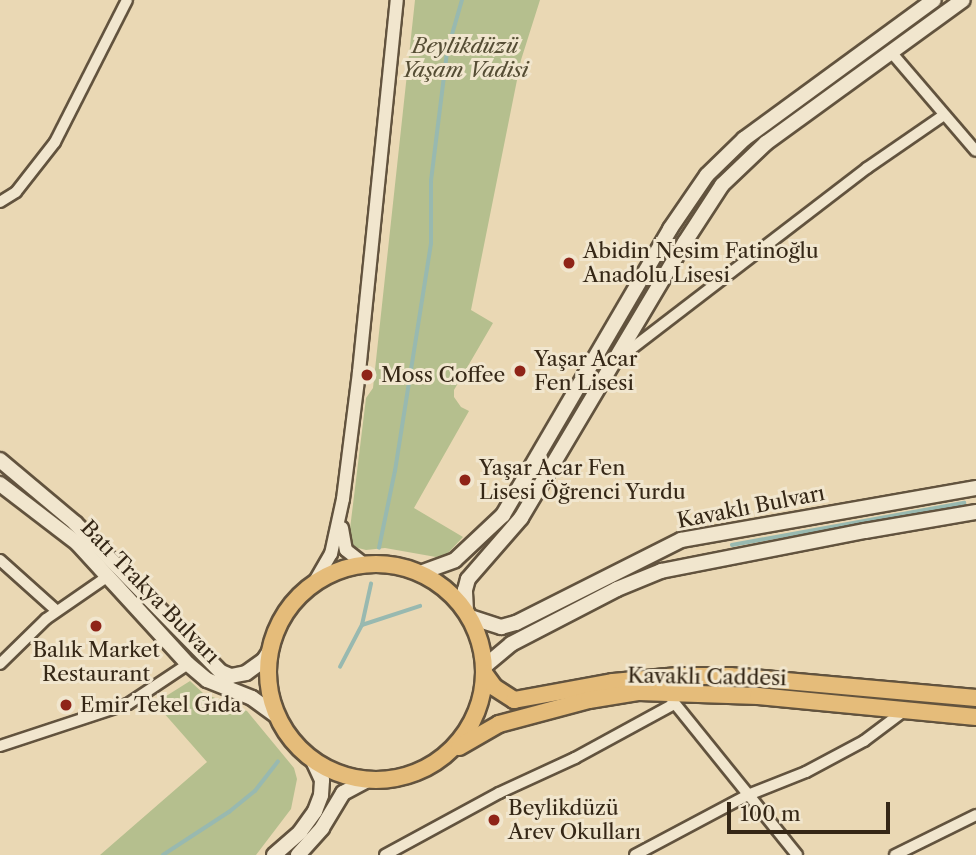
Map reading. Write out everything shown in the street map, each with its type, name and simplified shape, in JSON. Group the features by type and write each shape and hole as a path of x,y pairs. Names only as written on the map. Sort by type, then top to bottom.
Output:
{"main road":[{"path":"419,573 455,560 503,516 670,229 707,176 744,139 934,0"},
{"path":"468,614 440,585 401,567 364,564 335,572 314,583 284,614 269,652 270,696 277,716 292,740 312,760 335,773 367,780 410,775 447,754 469,728 478,709 484,669 468,614 465,590 468,579 521,518 685,242 722,185 766,143 963,0"},
{"name":"Batı Trakya Bulvarı","path":"0,460 75,523 221,672 231,676 246,673 264,660 269,652"},
{"name":"Batı Trakya Bulvarı","path":"0,484 76,543 188,664 216,686 253,698 277,716"},
{"name":"Kavaklı Bulvarı","path":"468,614 501,626 516,623 681,540 976,488"},
{"path":"484,669 511,645 617,589 661,571 865,530 976,512"},
{"name":"Kavaklı Caddesi","path":"484,669 498,691 514,700 613,682 678,676 730,677 976,698"},
{"name":"Kavaklı Caddesi","path":"447,754 499,724 589,700 639,692 671,699 758,696 976,716"},
{"path":"274,855 300,832 315,811 321,794 321,780 312,760"},
{"path":"298,855 322,828 343,793 367,780"}],"street":[{"path":"0,202 16,192 55,142 127,0"},
{"path":"314,583 331,554 343,499 397,0"},
{"path":"891,52 976,151"},
{"path":"616,361 642,338 867,168 944,115"},
{"path":"343,499 343,545 354,559 364,564"},
{"path":"0,560 57,611"},
{"path":"0,664 57,611 108,576"},
{"path":"0,746 128,704 188,664"},
{"path":"385,855 499,793 575,758 671,699 797,855"},
{"path":"635,855 748,795 829,760 864,741 904,711"},
{"path":"895,855 976,815"}],"green space":[{"name":"Beylikdüzü Yaşam Vadisi","path":"415,0 540,0 521,60 471,310 493,323 454,390 454,397 461,407 469,411 414,508 463,537 446,555 436,557 385,548 366,550 354,547 349,537 366,398 373,388"},
{"path":"190,681 203,693 247,711 294,768 297,779 291,809 256,855 100,855 207,762 155,703"}],"waterway":[{"path":"379,548 395,471 431,244 431,181 447,52 462,0"},
{"path":"732,545 964,503"},
{"path":"340,667 362,625 371,584"},
{"path":"362,625 420,606"},
{"path":"163,855 229,812 255,791 278,762"}],"place":[{"name":"Abidin Nesim Fatinoğlu Anadolu Lisesi","path":"569,263"},
{"name":"Yaşar Acar Fen Lisesi","path":"520,371"},
{"name":"Moss Coffee","path":"367,375"},
{"name":"Yaşar Acar Fen Lisesi Öğrenci Yurdu","path":"465,480"},
{"name":"Balık Market Restaurant","path":"96,626"},
{"name":"Emir Tekel Gıda","path":"66,705"},
{"name":"Beylikdüzü Arev Okulları","path":"494,820"}]}
